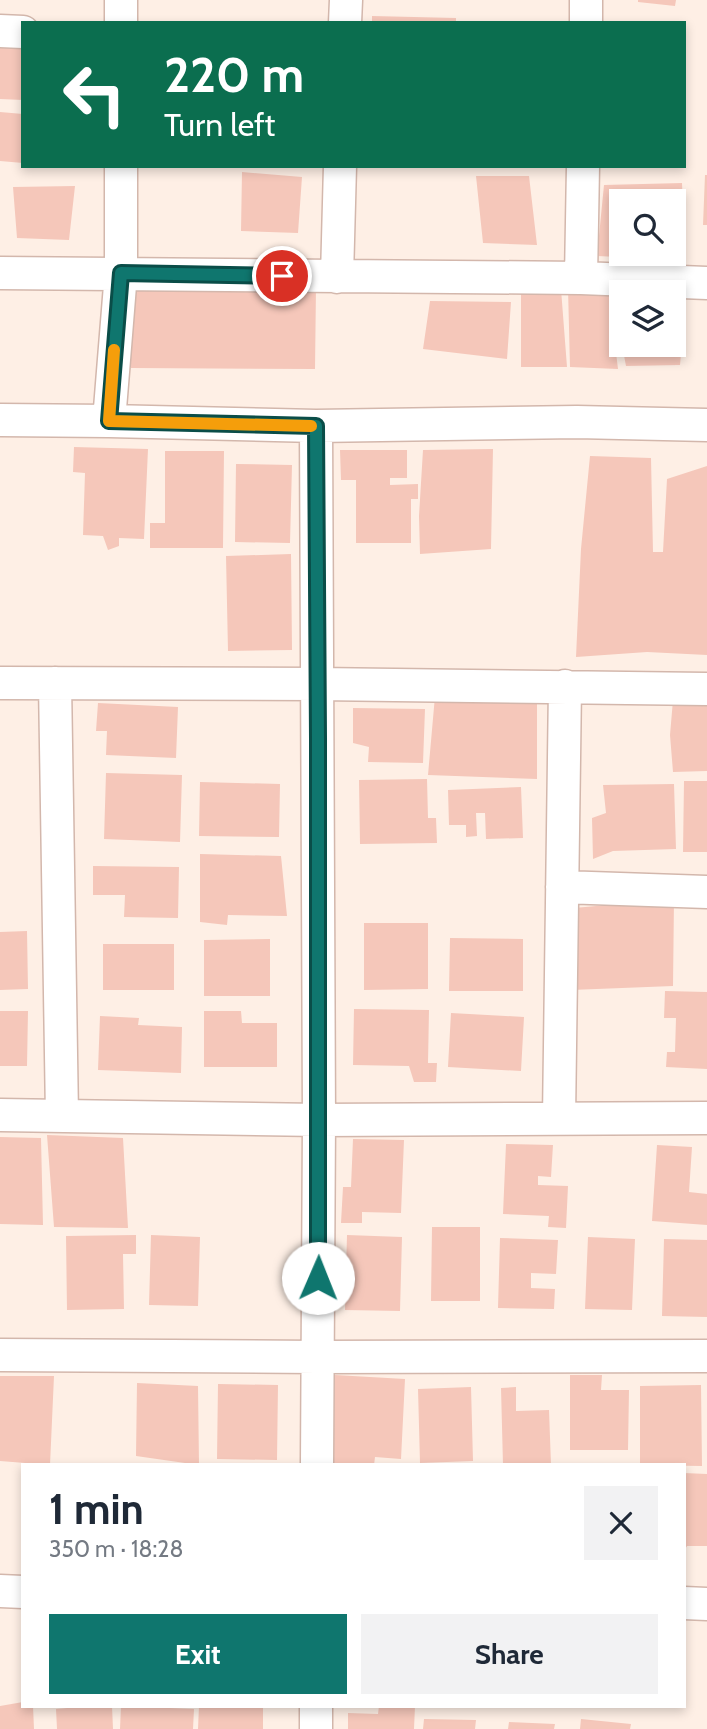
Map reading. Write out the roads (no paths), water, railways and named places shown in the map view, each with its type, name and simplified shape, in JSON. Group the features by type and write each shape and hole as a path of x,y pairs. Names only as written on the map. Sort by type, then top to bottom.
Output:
{"street":[{"path":"121,0 121,21"},
{"path":"345,21 346,0"},
{"path":"586,0 586,21"},
{"path":"0,31 21,32"},
{"path":"109,421 121,273 121,168"},
{"path":"337,277 340,168"},
{"path":"581,278 583,168"},
{"path":"0,273 581,278 707,283"},
{"path":"0,420 316,426 577,422 707,425"},
{"path":"316,426 319,1120 317,1463"},
{"path":"0,683 707,689"},
{"path":"55,683 62,1116"},
{"path":"559,1118 565,686"},
{"path":"562,887 707,892"},
{"path":"0,1115 319,1120 707,1118"},
{"path":"0,1355 707,1356"},
{"path":"0,1591 21,1592"},
{"path":"686,1603 707,1604"},
{"path":"316,1708 316,1729"}]}
